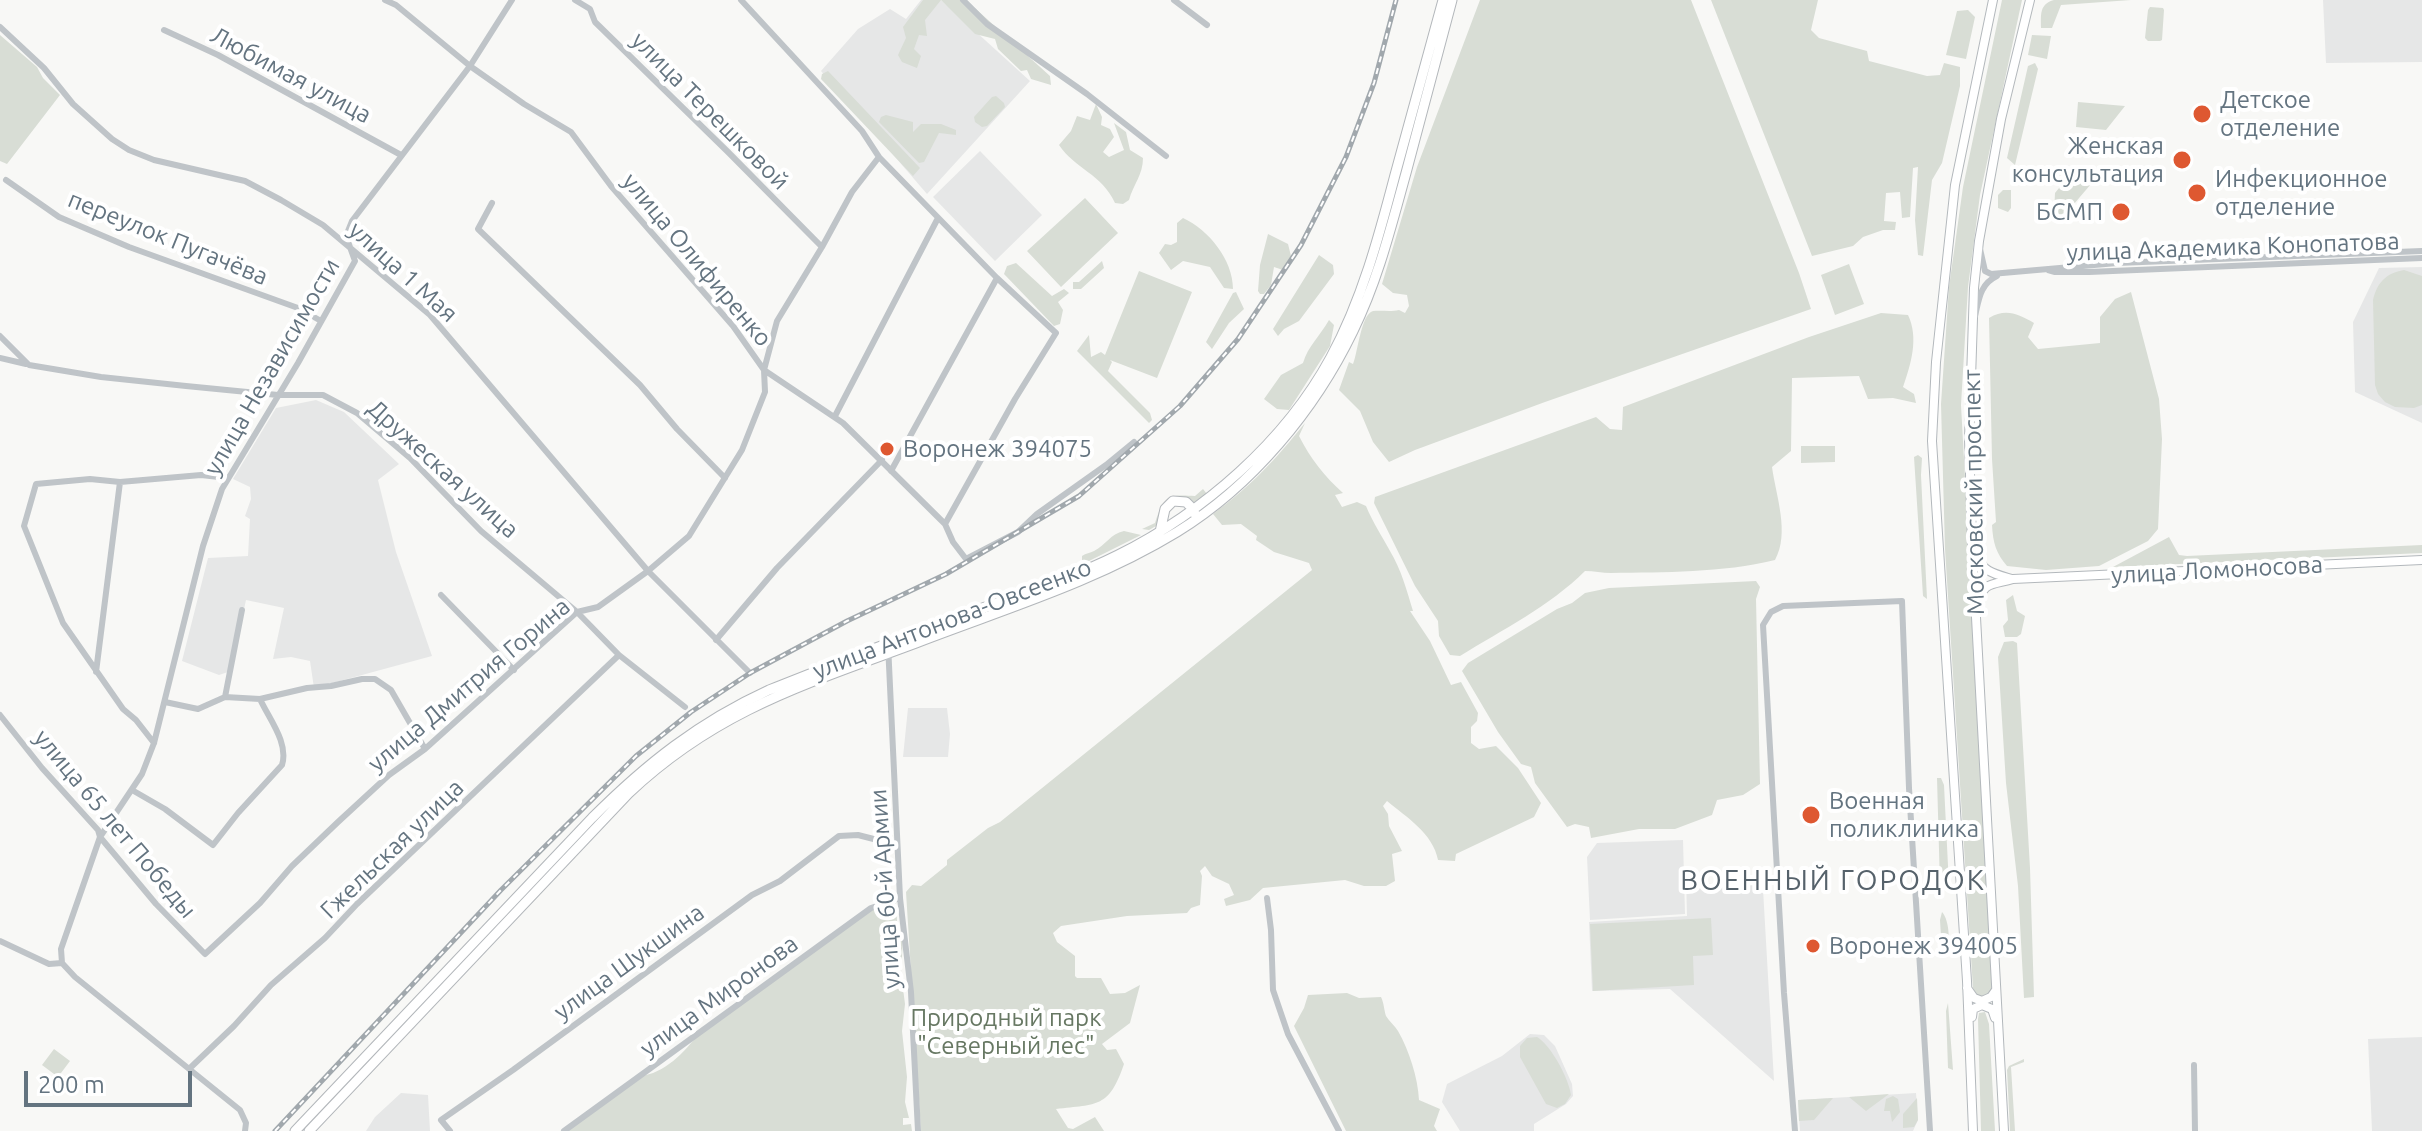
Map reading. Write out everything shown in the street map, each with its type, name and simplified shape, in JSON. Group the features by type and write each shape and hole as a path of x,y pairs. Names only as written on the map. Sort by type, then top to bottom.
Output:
{"highway":[{"name":"улица Антонова-Овсеенко","path":"888,648 1088,569 1160,532 1225,486 1278,431 1336,348 1368,269 1443,0"},
{"name":"улица Антонова-Овсеенко","path":"309,1131 623,787 660,756 769,690 1091,577 1193,521 1260,465 1286,435 1337,362 1354,329 1385,252 1452,0"},
{"path":"1160,532 1165,509 1170,503 1183,501 1193,509 1193,521"},
{"name":"улица Антонова-Овсеенко","path":"295,1131 421,1006"}],"main road":[{"name":"Московский проспект","path":"1973,1131 1967,987 1932,441 1936,362 1955,185 1993,0"},
{"name":"Московский проспект","path":"2004,1131 1969,439 1972,329 1979,241 2001,119 2030,0"},
{"path":"1972,544 1982,567 2013,579"},
{"name":"улица Ломоносова","path":"1976,618 1982,590 1990,584 2013,579 2422,560"},
{"path":"1967,987 1974,998 1982,1001 1991,997 1997,989"},
{"path":"1969,1029 1973,1009 1982,1005 1992,1009 1997,1023"}],"street":[{"name":"улица Олифиренко","path":"385,0 396,5 470,66 571,132 621,198 733,326 764,370 835,416 945,524 953,542 966,559 1018,532 1037,514 1134,442"},
{"name":"улица Независимости","path":"64,966 61,949 100,837 142,774 154,743 203,546 228,478 355,261 346,236 347,228 470,66 512,0"},
{"name":"улица Терешковой","path":"575,0 590,9 595,22 822,247"},
{"path":"741,0 862,131 879,157 997,278 1056,333 945,524"},
{"path":"963,0 987,24 1087,94 1166,156"},
{"path":"1174,0 1207,25"},
{"name":"улица 1 Мая","path":"0,27 44,68 73,104 112,139 154,160 245,181 323,225 430,315 648,571 750,673"},
{"name":"Любимая улица","path":"164,30 218,55 401,155"},
{"name":"улица Дмитрия Горина","path":"205,954 260,903 292,866 389,775 425,749 577,612 598,607 689,536 742,450 765,392 764,370 777,321 852,192 879,157"},
{"name":"переулок Пугачёва","path":"6,180 59,217 129,247 298,308 321,321"},
{"path":"492,203 478,229 640,385 725,478"},
{"path":"835,416 938,218"},
{"path":"1979,241 1985,271 2005,274"},
{"name":"улица Академика Конопатова","path":"2005,274 2045,268 2422,251"},
{"name":"улица Академика Конопатова","path":"2045,268 2055,272 2089,272 2422,258"},
{"path":"1972,329 1981,290 1993,277 2005,274"},
{"path":"891,471 997,278"},
{"path":"0,336 29,365"},
{"name":"Дружеская улица","path":"0,358 101,377 278,395 323,395 357,413 410,458 481,531 577,612 619,655 685,707"},
{"path":"716,640 777,568 882,460"},
{"path":"154,743 123,709 63,623 24,526 36,484 90,479 120,482 201,475 228,478"},
{"path":"96,672 120,482"},
{"path":"441,595 514,670"},
{"path":"1795,1131 1763,625 1771,612 1783,606 1902,601 1909,788 1930,1131"},
{"path":"225,697 242,610"},
{"name":"улица 60-й Армии","path":"888,648 900,898 911,992 918,1131"},
{"name":"Гжельская улица","path":"189,1069 271,985 325,938 619,655"},
{"path":"165,702 198,709 225,697 260,699 307,688 375,679 391,690 425,749"},
{"path":"132,790 165,809 213,845 282,765 285,757 282,742 260,699"},
{"name":"улица 65 лет Победы","path":"0,715 156,904 205,954"},
{"name":"улица Шукшина","path":"450,1131 441,1120 752,895 780,881 839,836 858,835 897,845"},
{"name":"улица Миронова","path":"564,1131 871,908 900,898"},
{"path":"1267,898 1273,990 1288,1034 1339,1131"},
{"path":"0,941 49,964 64,966 240,1110 245,1118 245,1131"},
{"path":"2194,1065 2195,1130"}],"shaded area":[{"path":"921,0 941,0 1030,81 927,194 821,71 858,29 890,9 906,19"},
{"path":"2323,0 2422,0 2422,62 2326,63"},
{"path":"980,151 1042,215 995,261 933,197"},
{"path":"2422,267 2422,423 2355,392 2353,322 2379,268"},
{"path":"316,400 344,412 399,464 378,480 396,552 432,656 314,688 310,661 291,657 273,659 284,608 246,600 231,671 219,675 182,661 208,558 248,556 250,519 245,516 251,499 250,487 233,479 276,408"},
{"path":"908,708 947,708 950,734 948,757 903,757"},
{"path":"1683,840 1685,914 1590,920 1587,857 1597,843"},
{"path":"1686,877 1722,887 1758,885 1763,889 1774,1081 1670,989 1592,991 1589,922 1687,916"},
{"path":"1530,1034 1544,1035 1555,1046 1572,1084 1573,1096 1566,1104 1534,1124 1534,1131 1460,1131 1442,1102 1447,1084 1502,1056"},
{"path":"2422,1037 2422,1131 2372,1131 2368,1039"},
{"path":"401,1093 428,1095 430,1131 366,1131 375,1117"},
{"path":"1916,1093 1918,1120 1913,1131 1800,1131 1798,1100"}],"green space":[{"path":"923,0 941,0 925,20 927,36 919,35 914,49 921,56 917,68 902,62 898,55 906,38 903,27"},
{"path":"941,0 966,0 1050,76 1051,85 1031,79 1027,70 1021,71 998,49 995,39 975,34"},
{"path":"1480,0 1691,0 1811,309 1545,402 1389,462 1373,442 1360,411 1339,390 1349,362 1353,364 1369,314 1373,311 1399,310 1405,313 1409,306 1407,295 1393,293 1382,284 1417,167"},
{"path":"1711,0 1818,0 1811,30 1819,38 1867,51 1869,61 1927,76 1940,75 1944,63 1960,67 1960,86 1942,163 1932,180 1923,256 1918,255 1915,220 1918,167 1913,168 1910,217 1902,218 1900,192 1886,193 1884,221 1896,222 1895,230 1883,230 1863,237 1853,246 1812,256"},
{"path":"2002,0 2022,0 1980,195 1968,287 1961,405 1993,987 1990,995 1983,998 1976,995 1973,988 1945,549 1941,404 1949,287 1963,187"},
{"path":"2054,0 2131,0 2061,5 2052,28 2041,28 2043,7"},
{"path":"2150,7 2164,10 2160,41 2145,38"},
{"path":"1968,10 1975,17 1966,59 1946,55 1957,11"},
{"path":"0,35 37,67 60,95 7,164 0,161"},
{"path":"2032,35 2051,36 2047,59 2028,55"},
{"path":"2035,63 2038,69 2015,165 2007,158 2028,66"},
{"path":"828,71 920,168 913,176 821,79 822,74"},
{"path":"996,96 1005,107 987,126 982,127 974,117"},
{"path":"2078,102 2125,106 2106,130 2076,127"},
{"path":"1096,104 1102,117 1101,125 1110,129 1114,137 1103,152 1109,157 1124,150 1114,123 1126,132 1130,150 1143,158 1129,200 1123,204 1115,203 1103,185 1059,145 1071,131 1077,116 1090,120"},
{"path":"886,115 913,122 913,132 921,124 941,124 956,130 956,135 939,133 924,162 919,163 879,122"},
{"path":"2075,168 2095,170 2097,177 2062,218 2057,218 2054,215 2055,193"},
{"path":"2003,190 2011,190 2011,208 2008,212 1998,208 1998,195"},
{"path":"1085,198 1118,233 1061,287 1027,251"},
{"path":"1183,218 1202,230 1218,247 1229,267 1233,289 1224,288 1210,267 1183,261 1171,270 1159,253 1165,244 1177,242 1177,223"},
{"path":"1268,234 1288,244 1291,256 1283,270 1274,267 1271,285 1264,294 1260,294 1260,265"},
{"path":"1319,255 1333,265 1334,274 1299,321 1278,336 1273,329"},
{"path":"1102,261 1104,268 1081,289 1073,289 1073,282 1079,282"},
{"path":"1016,263 1052,296 1064,289 1069,293 1058,302 1063,310 1060,324 1054,326 1004,274 1007,266"},
{"path":"1849,264 1864,304 1835,315 1821,275"},
{"path":"2404,270 2422,276 2422,405 2414,408 2395,407 2385,402 2375,385 2373,300 2383,280"},
{"path":"1139,271 1192,292 1157,378 1110,360 1108,371 1150,413 1152,420 1149,423 1077,351 1089,335 1091,357 1101,352 1105,355"},
{"path":"1236,292 1244,309 1229,323 1212,349 1206,342"},
{"path":"2131,292 2159,399 2162,439 2158,529 2148,541 2099,566 2046,570 2007,566 1996,547 1992,525 1996,522 1989,318 2012,313 2034,323 2028,337 2038,349 2100,343 2100,317 2115,299"},
{"path":"1881,313 1908,315 1913,342 1903,387 1914,394 1916,403 1893,398 1868,399 1859,376 1792,378 1791,451 1772,467 1782,526 1775,560 1693,571 1585,571 1525,617 1460,656 1450,655 1439,636 1438,621 1415,586 1374,503 1375,497 1596,417 1610,429 1622,430 1623,407"},
{"path":"1329,320 1334,325 1330,346 1289,410 1277,409 1264,399 1281,375 1303,363"},
{"name":"Природный парк \"Северный лес\"","path":"1305,423 1299,436 1303,444 1318,467 1343,493 1335,495 1342,507 1357,502 1366,506 1401,573 1413,611 1410,611 1430,641 1451,685 1461,682 1478,713 1477,721 1471,727 1471,743 1479,749 1496,746 1518,768 1541,803 1534,817 1456,854 1455,861 1438,860 1425,834 1387,801 1383,806 1388,814 1389,826 1402,851 1392,854 1395,881 1386,886 1364,886 1345,880 1263,888 1250,900 1226,906 1224,899 1234,895 1229,884 1212,876 1205,866 1200,871 1200,905 1187,913 1127,916 1061,926 1053,933 1057,942 1075,956 1077,978 1101,978 1110,994 1125,993 1140,985 1130,1023 1102,1044 1107,1050 1116,1049 1124,1064 1113,1089 1092,1104 1056,1109 1068,1128 1073,1129 1095,1117 1104,1131 921,1131 906,892 912,885 921,886 947,865 947,860 1000,822 1312,570 1309,563 1274,552 1256,540 1257,536 1241,524 1222,525 1213,514 1262,472"},
{"path":"1801,446 1835,446 1835,462 1801,463"},
{"path":"1918,455 1922,458 1927,599 1923,596 1914,457"},
{"path":"1203,489 1207,494 1193,504 1176,497 1158,525 1149,530 1142,529 1155,523 1168,499 1178,496 1195,496"},
{"path":"1124,531 1141,535 1087,562 1082,561 1082,556"},
{"path":"2169,537 2179,555 2187,556 2422,545 2422,553 2113,567"},
{"path":"1756,581 1760,587 1756,599 1760,784 1743,795 1717,800 1712,815 1675,829 1639,829 1591,838 1589,827 1575,824 1567,827 1535,783 1531,767 1521,764 1498,732 1462,671 1468,663 1585,593 1609,588"},
{"path":"2013,595 2017,611 2025,616 2021,634 2005,637 2003,626 2008,620 2006,600"},
{"path":"2004,642 2017,643 2034,997 2024,998 2018,886 2006,783 1998,657"},
{"path":"1937,778 1941,778 1944,785 1949,886 1945,888 1940,886"},
{"path":"1874,794 1875,809 1849,811 1848,796"},
{"name":"Природный парк \"Северный лес\"","path":"890,901 893,904 896,902 897,921 903,940 901,973 905,1004 902,1031 907,1077 905,1102 909,1118 903,1118 903,1125 911,1124 912,1131 564,1131 640,1076 666,1067 699,1033 871,908"},
{"path":"1942,912 1949,933 1947,956 1942,953"},
{"path":"1711,918 1713,955 1693,956 1694,985 1593,991 1590,924"},
{"path":"1347,993 1359,998 1381,997 1386,1016 1398,1031 1409,1055 1419,1100 1440,1109 1434,1126 1437,1131 1346,1131 1294,1026 1308,995"},
{"path":"1948,1003 1953,1070 1948,1068"},
{"path":"1985,1012 1989,1024 1995,1131 1981,1131 1978,1019 1979,1013"},
{"path":"1537,1037 1553,1055 1570,1088 1571,1095 1565,1104 1557,1108 1546,1104 1520,1057 1520,1046 1527,1038"},
{"path":"54,1049 70,1061 58,1077 42,1065"},
{"path":"2024,1059 2024,1062 2011,1067 2015,1131 2010,1131 2007,1070 2009,1066"},
{"path":"1889,1094 1866,1111 1849,1097"},
{"path":"1893,1096 1898,1099 1900,1112 1892,1122 1890,1111 1884,1111 1886,1099"},
{"path":"1833,1098 1814,1120 1799,1121 1798,1100"},
{"path":"1917,1098 1918,1120 1914,1127 1903,1128 1903,1114"}],"railway":[{"path":"275,1131 501,890 636,756 691,712 750,673 847,621 946,574 1079,496 1180,406 1238,339 1301,245 1346,157 1374,83 1396,0"}],"place":[{"name":"Детское отделение","path":"2202,114"},
{"name":"Женская консультация","path":"2182,160"},
{"name":"Инфекционное отделение","path":"2197,193"},
{"name":"БСМП","path":"2121,212"},
{"name":"Воронеж 394075","path":"887,449"},
{"name":"Военная поликлиника","path":"1811,815"},
{"name":"Воронеж 394005","path":"1813,946"}],"district":[{"name":"ВОЕННЫЙ ГОРОДОК","path":"1833,881"}]}
